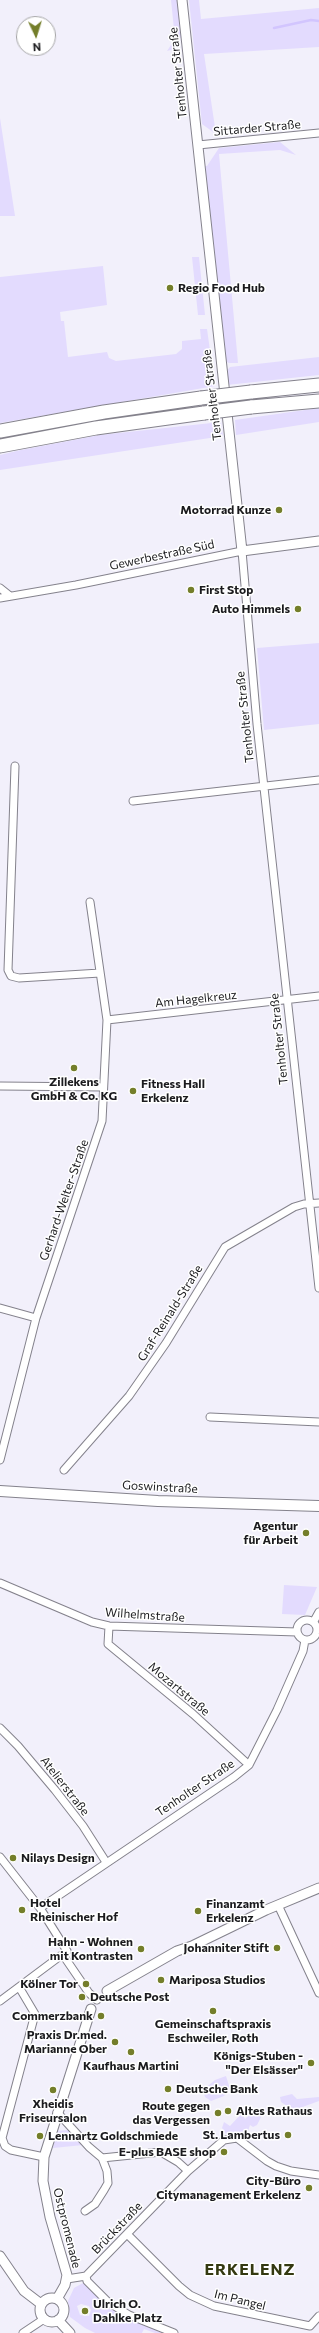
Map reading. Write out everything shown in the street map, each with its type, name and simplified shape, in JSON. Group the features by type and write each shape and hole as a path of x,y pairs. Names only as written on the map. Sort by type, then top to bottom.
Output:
{"highway":[{"path":"0,431 104,412 201,398 319,385"},
{"path":"0,446 96,428 251,407 319,401"}],"main road":[{"name":"Goswinstraße","path":"0,1491 172,1502 319,1506"}],"street":[{"name":"Tenholter Straße","path":"182,0 242,551 264,787 319,1288"},
{"name":"Sittarder Straße","path":"198,145 319,133"},
{"name":"Gewerbestraße Süd","path":"0,598 76,585 242,551 319,541"},
{"path":"0,588 10,596"},
{"path":"15,766 8,970 11,976 18,978 100,973"},
{"path":"133,801 319,780"},
{"name":"Gerhard-Welter-Straße","path":"0,1460 36,1318 102,1121 107,1020 90,902"},
{"name":"Am Hagelkreuz","path":"107,1020 319,996"},
{"path":"0,1086 103,1087"},
{"name":"Graf-Reinald-Straße","path":"64,1470 129,1396 166,1343 225,1247 294,1207 309,1203 319,1203"},
{"path":"0,1308 36,1318"},
{"path":"210,1417 319,1422"},
{"name":"Wilhelmstraße","path":"0,1583 92,1622 108,1626 297,1632"},
{"path":"314,1621 319,1612"},
{"path":"307,1621 314,1621 318,1627 318,1633 305,1640 299,1638 297,1632 299,1627 307,1621"},
{"name":"Mozartstraße","path":"108,1626 108,1644 193,1714 249,1765"},
{"name":"Tenholter Straße","path":"40,1908 106,1862 234,1778 249,1765 277,1710 303,1651 305,1640"},
{"name":"Atelierstraße","path":"0,1728 18,1746 66,1804 106,1862"},
{"path":"0,1857 40,1908 67,1949 63,1955 0,2001"},
{"path":"107,1991 177,1951 192,1946 278,1905 319,1888"},
{"path":"278,1905 319,1993"},
{"path":"63,1955 89,1993 97,2000"},
{"path":"19,1987 35,2014 2,2138 5,2146 11,2150 44,2157"},
{"name":"Ostpromenade","path":"67,2279 50,2217 43,2181 44,2157 57,2112 91,2009 97,2000 107,1991"},
{"path":"57,2112 89,2147 102,2158 161,2152 178,2162 188,2172"},
{"name":"Brückstraße","path":"86,2276 213,2148 231,2138 238,2139 276,2166 291,2171 319,2175"},
{"name":"Ostpromenade","path":"85,2211 95,2204 108,2183 107,2171 102,2158"},
{"name":"Im Pangel","path":"128,2235 179,2286 190,2295 214,2306 310,2326 319,2316"},
{"path":"0,2256 24,2292 41,2304"},
{"path":"57,2299 67,2279 86,2276 87,2281 108,2302 129,2315 174,2333"},
{"path":"47,2299 57,2299 64,2310 58,2320 51,2322 44,2319 40,2312 41,2304 47,2299"},
{"path":"23,2333 44,2319"},
{"path":"58,2320 70,2333"}],"shaded area":[{"path":"171,0 178,0 182,38 178,38 174,49 167,51 175,39"},
{"path":"189,0 199,0 201,19 319,8 319,47 204,54 216,134 202,124"},
{"path":"0,118 15,216 0,216"},
{"path":"280,142 296,155 280,150 219,154 238,363 229,363 224,361 204,166 207,166 219,148"},
{"path":"192,257 199,257 205,315 198,315"},
{"path":"103,266 107,305 60,312 61,321 64,321 68,357 107,352 109,358 116,361 176,354 182,349 182,341 201,339 200,329 207,329 215,386 0,423 0,277"},
{"path":"319,357 319,375 227,385 226,372 230,367"},
{"path":"319,408 319,422 236,435 235,420"},
{"path":"221,422 223,436 0,470 0,455 21,450 100,435"},
{"path":"319,643 319,724 264,730 257,648"},
{"path":"284,1585 317,1587 305,1615 282,1614"},
{"path":"226,2076 230,2089 224,2096 211,2101 205,2097 203,2090 215,2080"},
{"path":"292,2094 297,2099 319,2097 319,2101 297,2109 290,2108 281,2102 280,2097"},
{"path":"266,2108 268,2111 262,2115 257,2125 253,2127 250,2125 248,2131 240,2136 233,2137 227,2135 222,2128 224,2122 230,2126 242,2113 245,2119 252,2112 255,2114"},
{"path":"69,2130 83,2145 53,2148 57,2131"},
{"path":"83,2283 104,2303 129,2318 166,2333 155,2333 144,2329 142,2333 95,2333 70,2317 68,2301 74,2288","holes":["81,2304 89,2306 91,2310 89,2316 80,2315 77,2306"]}],"waterway":[{"path":"274,28 311,20 319,21"}],"place":[{"name":"Regio Food Hub","path":"170,288"},
{"name":"Motorrad Kunze","path":"279,510"},
{"name":"First Stop","path":"191,590"},
{"name":"Auto Himmels","path":"298,609"},
{"name":"Zillekens GmbH & Co. KG","path":"74,1068"},
{"name":"Fitness Hall Erkelenz","path":"133,1091"},
{"name":"Agentur für Arbeit","path":"306,1533"},
{"name":"Nilays Design","path":"13,1858"},
{"name":"Hotel Rheinischer Hof","path":"22,1910"},
{"name":"Finanzamt Erkelenz","path":"198,1911"},
{"name":"Johanniter Stift","path":"277,1948"},
{"name":"Hahn - Wohnen mit Kontrasten","path":"141,1949"},
{"name":"Mariposa Studios","path":"161,1980"},
{"name":"Kölner Tor","path":"86,1984"},
{"name":"Deutsche Post","path":"82,1997"},
{"name":"Gemeinschaftspraxis Eschweiler, Roth","path":"213,2011"},
{"name":"Commerzbank","path":"101,2016"},
{"name":"Praxis Dr.med. Marianne Ober","path":"115,2042"},
{"name":"Kaufhaus Martini","path":"131,2052"},
{"name":"Königs-Stuben - \"Der Elsässer\"","path":"311,2063"},
{"name":"Deutsche Bank","path":"168,2089"},
{"name":"Xheidis Friseursalon","path":"53,2090"},
{"name":"Altes Rathaus","path":"228,2111"},
{"name":"Route gegen das Vergessen","path":"218,2113"},
{"name":"St. Lambertus","path":"288,2135"},
{"name":"Lennartz Goldschmiede","path":"40,2136"},
{"name":"E-plus BASE shop","path":"224,2152"},
{"name":"City-Büro Citymanagement Erkelenz","path":"309,2188"},
{"name":"Ulrich O. Dahlke Platz","path":"85,2311"}],"district":[{"name":"ERKELENZ","path":"250,2270"}]}
